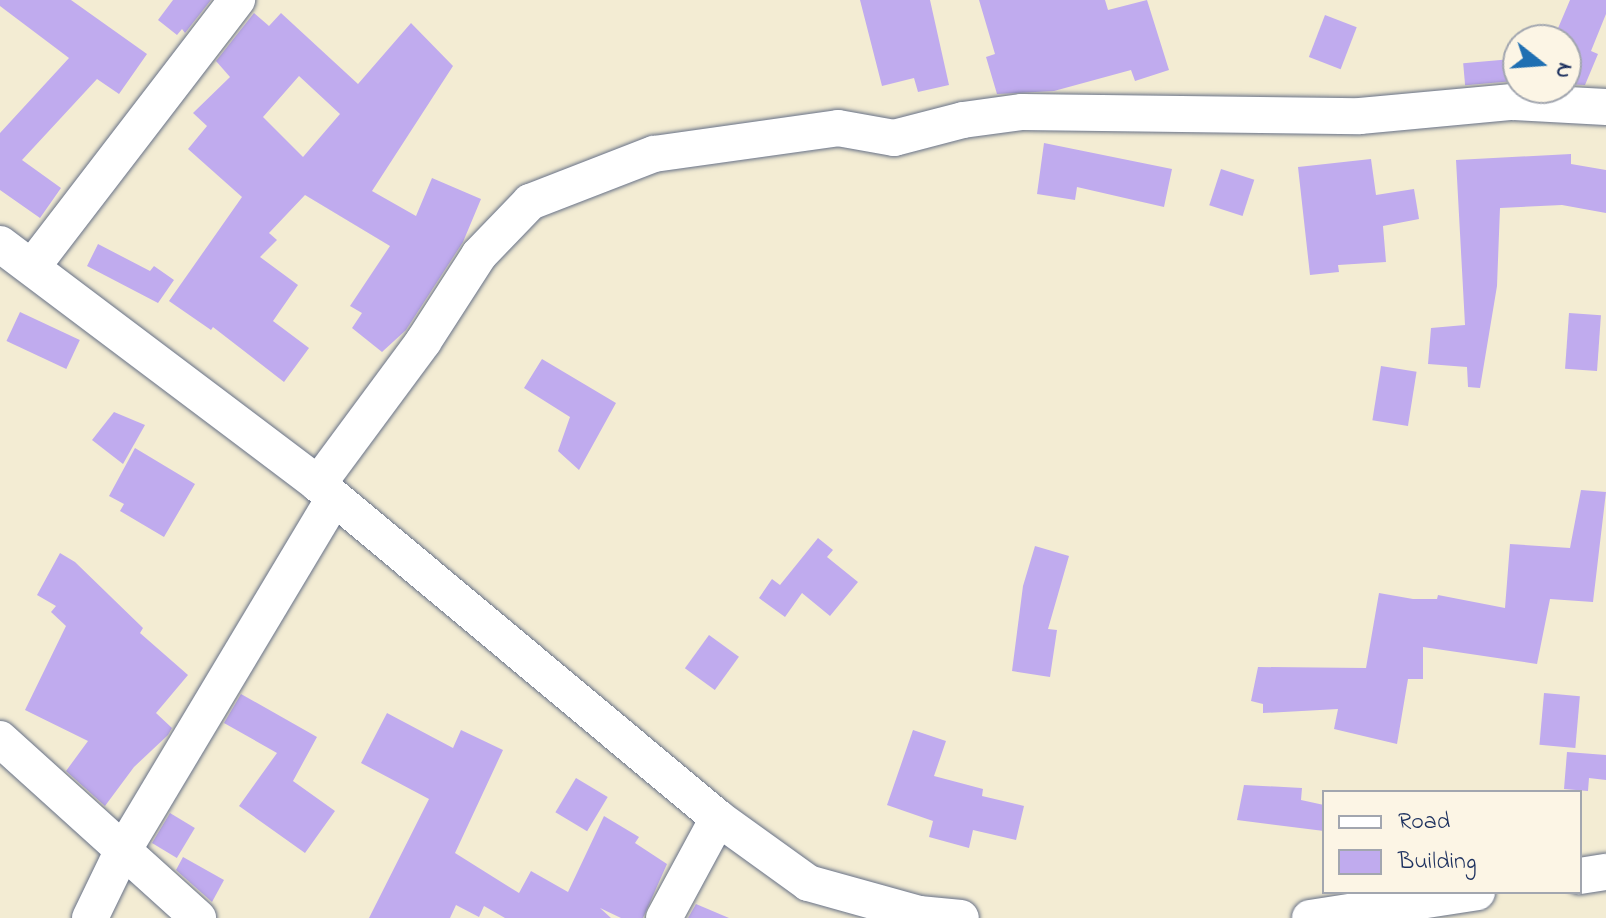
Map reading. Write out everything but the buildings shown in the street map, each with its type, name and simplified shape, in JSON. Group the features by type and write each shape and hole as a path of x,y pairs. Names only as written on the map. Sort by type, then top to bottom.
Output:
{"street":[{"path":"32,267 237,0"},
{"path":"90,918 121,854 325,492 479,255 530,202 654,154 838,128 894,138 963,120 1022,112 1360,116 1512,102 1606,107"},
{"path":"0,244 325,492 718,818 808,883 919,914 961,918"},
{"path":"0,739 121,854 198,918"},
{"path":"664,918 718,818"},
{"path":"1582,876 1606,872"},
{"path":"1310,918 1464,894"}]}
